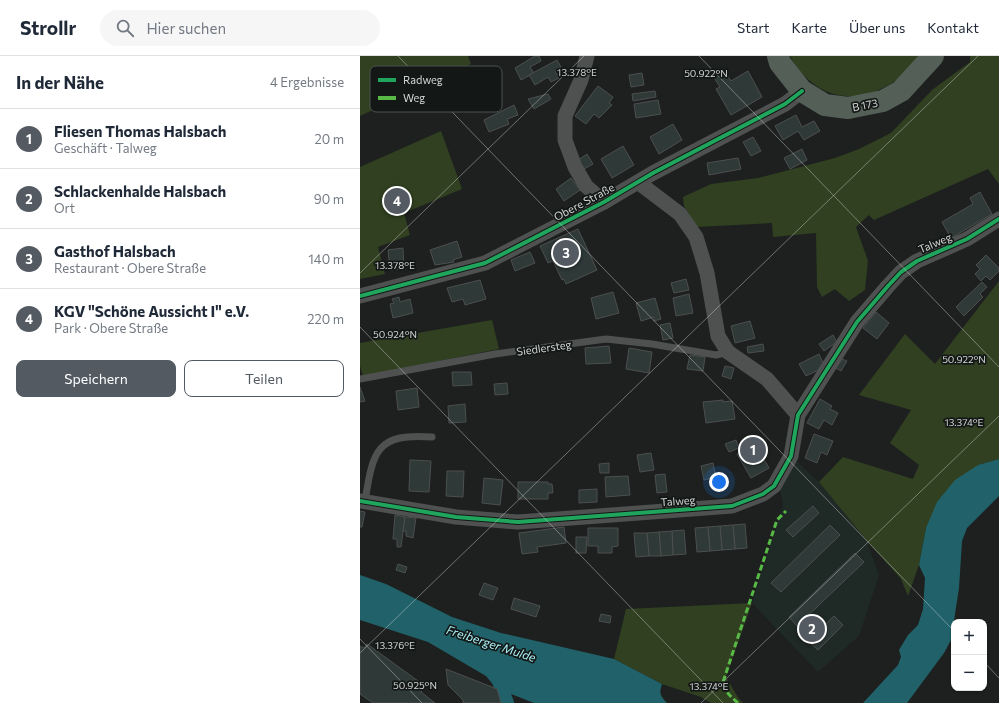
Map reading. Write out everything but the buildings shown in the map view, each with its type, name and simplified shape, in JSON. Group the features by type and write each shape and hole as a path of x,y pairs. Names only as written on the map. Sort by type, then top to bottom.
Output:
{"main road":[{"name":"B 173","path":"778,56 780,63 802,91 825,105 848,108 883,101 901,91 933,56"}],"street":[{"path":"587,56 581,80 565,116 565,140 575,167 586,186 604,202"},
{"name":"Obere Straße","path":"360,296 485,263 604,202 639,183 653,173 785,104 802,91"},
{"path":"639,183 680,214 696,237 707,273 718,336 728,352 767,379 798,416"},
{"name":"Talweg","path":"363,501 456,517 518,522 732,506 764,494 774,486 791,456 798,416 857,322 901,272 917,261 967,239 999,219"}],"lane":[{"name":"Siedlersteg","path":"360,380 495,354 606,339 652,344 716,355 728,352"},
{"path":"363,501 372,461 378,450 386,443 399,438 410,436 432,437"}],"shaded area":[{"path":"791,456 819,482 867,541 879,575 859,636 818,672 752,603 783,506 778,477"}],"green space":[{"path":"360,56 468,56 471,64 467,66 370,66 370,111 360,116"},
{"path":"790,56 919,56 905,73 888,86 872,93 857,96 841,96 827,91 813,83 801,72"},
{"path":"970,56 999,56 999,184 988,169 874,220 869,215 856,227 868,261 865,290 849,301 835,289 822,297 817,287 816,233 773,237 772,223 697,227 684,206 683,197 711,184 758,178 835,158 859,149 891,133 932,90 970,62"},
{"path":"441,131 462,189 404,213 410,235 378,247 385,274 360,279 360,167"},
{"path":"999,281 999,459 978,465 926,528 919,565 908,596 901,579 867,541 819,482 843,457 913,479 919,465 890,443 911,410 859,395 905,334 935,364"},
{"path":"492,320 499,349 363,376 360,366 360,343"},
{"path":"752,603 726,677 743,703 711,703 701,697 662,684 614,659 626,609"}],"water":[{"path":"999,459 999,496 967,528 962,541 959,588 954,619 951,619 951,640 944,653 907,703 863,703 898,665 901,657 899,650 908,635 918,625 923,609 925,578 919,565 926,528 937,502 955,480 978,465"},
{"name":"Freiberger Mulde","path":"360,575 386,584 452,617 501,633 614,659 662,684 661,694 667,703 534,703 496,688 486,676 428,642 360,620"}],"waterway":[{"path":"496,673 507,703"}],"marked path":[{"path":"738,703 726,691 723,682 777,520 786,511"}],"cycle path":[{"path":"360,296 485,263 604,202 653,173 785,104 802,91"},
{"path":"360,501 456,517 518,522 732,506 763,494 774,486 791,456 798,415 857,322 901,272 917,261 967,239 999,219"}],"place":[{"name":"KGV \"Schöne Aussicht I\" e.V.","path":"397,201"},
{"name":"Gasthof Halsbach","path":"566,253"},
{"name":"Fliesen Thomas Halsbach","path":"753,450"},
{"name":"Schlackenhalde Halsbach","path":"812,629"}]}
